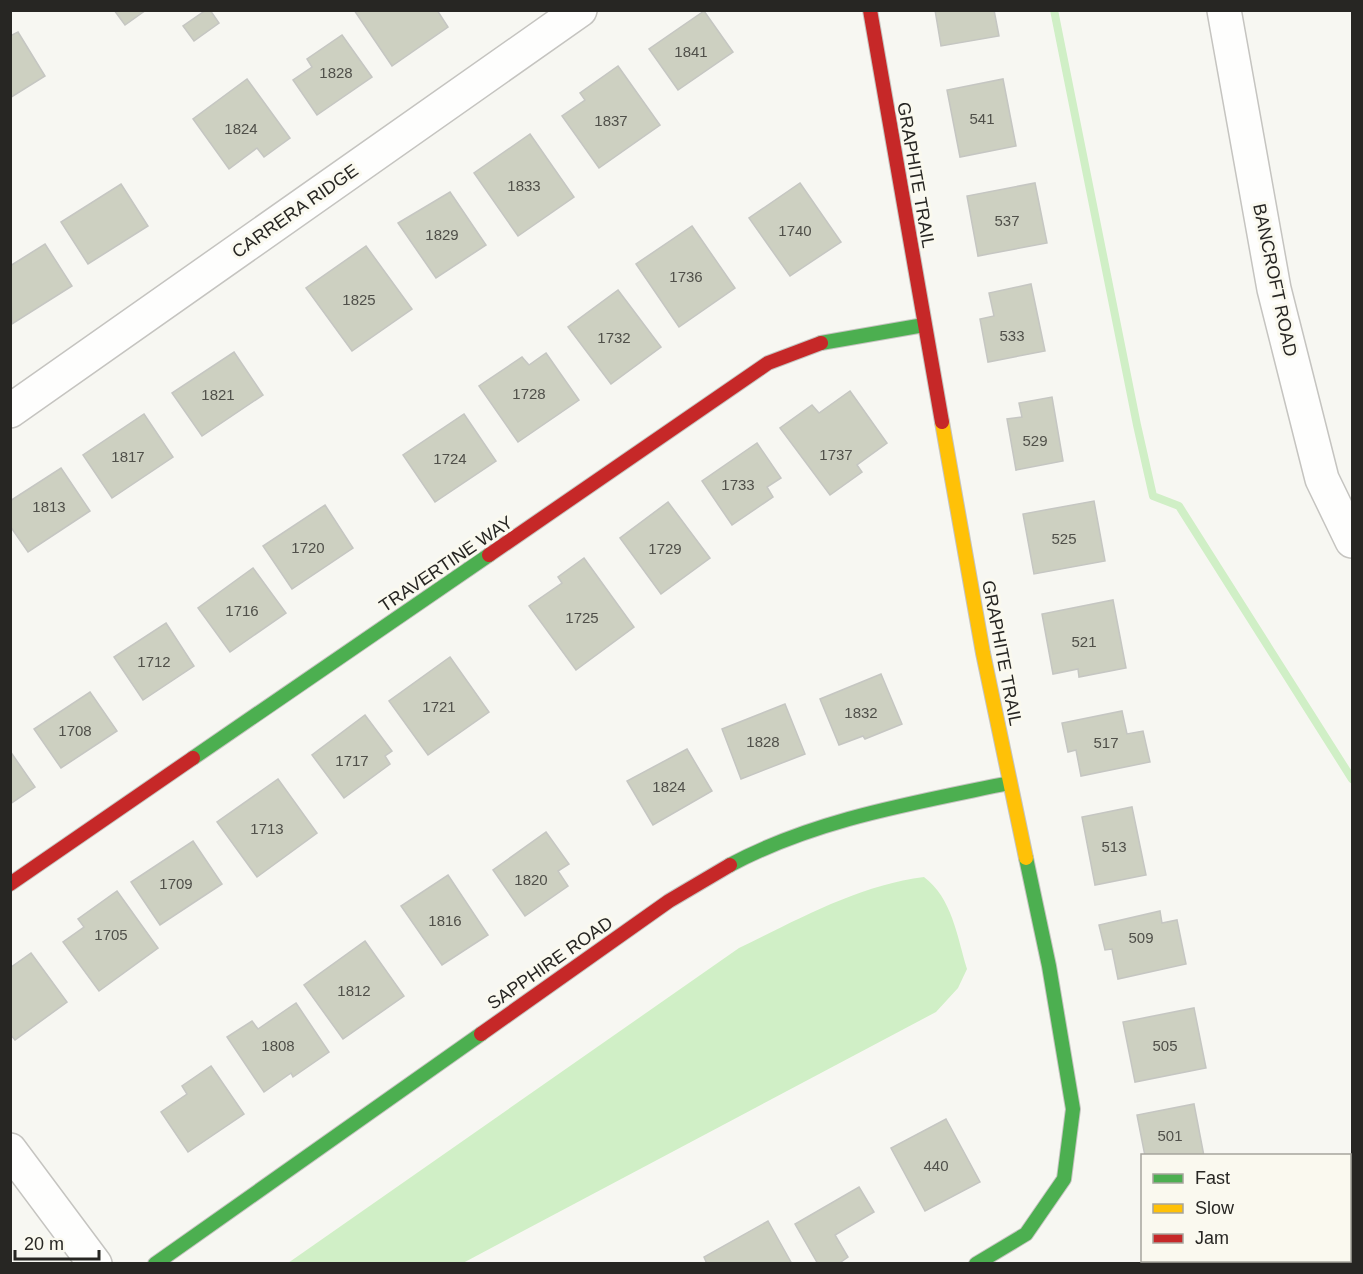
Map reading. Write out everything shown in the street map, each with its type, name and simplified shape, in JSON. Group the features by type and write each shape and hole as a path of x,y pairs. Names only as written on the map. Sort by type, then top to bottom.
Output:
{"street":[{"name":"CARRERA RIDGE","path":"10,411 580,10"},
{"name":"GRAPHITE TRAIL","path":"870,10 983,653 1049,966 1073,1109 1064,1179 1026,1234 976,1263"},
{"name":"BANCROFT ROAD","path":"1224,10 1274,289 1322,479 1353,541"},
{"name":"TRAVERTINE WAY","path":"10,884 759,369 825,341 924,325"},
{"name":"SAPPHIRE ROAD","path":"155,1263 669,901 716,871 774,844 833,824 901,806 1009,783"},
{"path":"10,1150 95,1263"}],"shaded area":[{"path":"924,877 941,896 947,907 967,969 958,988 936,1012 463,1263 288,1263 739,948 806,915 852,896 900,881"}],"building":[{"path":"114,10 146,10 125,25"},
{"path":"206,10 210,10 219,23 194,41 183,26"},
{"path":"354,10 437,10 448,27 392,66"},
{"path":"935,10 994,10 999,36 941,46"},
{"path":"704,11 733,52 678,90 649,49"},
{"path":"18,32 45,76 10,98 10,36"},
{"path":"342,35 372,77 317,115 293,80 312,67 307,59"},
{"path":"618,66 660,125 599,168 562,116 585,100 580,93"},
{"path":"247,79 290,138 264,157 257,148 229,169 193,119"},
{"path":"1003,79 1016,146 960,157 947,90"},
{"path":"530,134 574,197 518,236 474,173"},
{"path":"800,183 841,242 790,276 749,218"},
{"path":"1035,183 1047,243 978,256 967,196"},
{"path":"121,184 148,226 88,264 61,222"},
{"path":"450,192 486,245 436,278 398,223"},
{"path":"692,226 735,288 679,327 636,264"},
{"path":"45,244 72,286 12,324 10,266"},
{"path":"366,246 412,309 352,351 306,288"},
{"path":"1031,284 1045,351 988,362 980,319 994,316 989,293"},
{"path":"618,290 661,347 611,384 568,327"},
{"path":"234,352 263,395 202,436 172,393"},
{"path":"546,353 579,400 518,442 479,386 522,357 529,365"},
{"path":"850,391 887,443 857,465 862,472 830,495 780,428 812,405 819,413"},
{"path":"1052,397 1063,461 1016,470 1007,419 1022,417 1019,403"},
{"path":"144,414 173,457 112,498 83,455"},
{"path":"464,414 496,461 435,502 403,455"},
{"path":"757,443 781,478 767,487 773,497 732,525 702,481"},
{"path":"61,468 90,511 28,552 10,526 10,501"},
{"path":"1094,501 1105,561 1034,574 1023,514"},
{"path":"668,502 710,558 661,594 620,538"},
{"path":"325,505 353,548 292,589 263,546"},
{"path":"584,558 634,627 576,670 529,606 562,583 558,577"},
{"path":"253,568 286,613 230,652 198,608"},
{"path":"1113,600 1126,668 1079,677 1078,669 1053,674 1042,614"},
{"path":"166,623 194,666 143,700 114,657"},
{"path":"450,657 489,712 428,755 389,701"},
{"path":"881,674 902,724 865,739 863,736 839,745 820,699"},
{"path":"90,692 117,731 61,768 34,729"},
{"path":"785,704 805,754 741,779 722,729"},
{"path":"1122,711 1127,734 1143,731 1150,762 1081,776 1076,750 1068,752 1062,723"},
{"path":"365,715 392,751 385,756 390,764 344,798 312,755"},
{"path":"687,749 712,791 653,825 627,781"},
{"path":"10,751 35,787 10,804"},
{"path":"278,779 317,833 257,877 217,822"},
{"path":"1132,807 1146,875 1095,885 1082,817"},
{"path":"546,832 569,864 558,871 568,886 525,916 493,870"},
{"path":"193,841 222,884 160,925 131,882"},
{"path":"448,875 488,935 442,965 401,906"},
{"path":"117,891 158,948 99,991 63,942 84,927 78,919"},
{"path":"1160,911 1162,923 1177,920 1186,964 1118,979 1112,949 1105,950 1099,925"},
{"path":"365,941 404,996 343,1039 304,985"},
{"path":"31,953 67,1002 15,1040 10,1034 10,968"},
{"path":"296,1003 329,1052 293,1077 291,1073 264,1092 227,1037 252,1021 258,1029"},
{"path":"1194,1008 1206,1068 1135,1082 1123,1022"},
{"path":"211,1066 244,1114 188,1152 161,1112 187,1094 182,1086"},
{"path":"1194,1104 1204,1154 1145,1154 1137,1115"},
{"path":"946,1119 980,1182 925,1211 891,1148"},
{"path":"859,1187 874,1212 835,1235 848,1257 838,1264 818,1264 795,1224"},
{"path":"768,1221 792,1264 707,1264 704,1257"}],"waterway":[{"path":"1054,10 1153,496 1179,506 1352,779"}],"traffic: fast":[{"path":"821,343 924,325"},
{"path":"193,758 489,555"},
{"path":"730,865 763,849 831,824 866,814 1009,783"},
{"path":"976,1264 1026,1234 1064,1179 1073,1109 1049,966 1026,858"},
{"path":"155,1264 481,1034"}],"traffic: slow":[{"path":"942,422 983,653 1026,858"}],"traffic: jam":[{"path":"870,10 942,422"},
{"path":"489,555 768,363 821,343"},
{"path":"10,884 193,758"},
{"path":"481,1034 669,901 730,865"}]}
